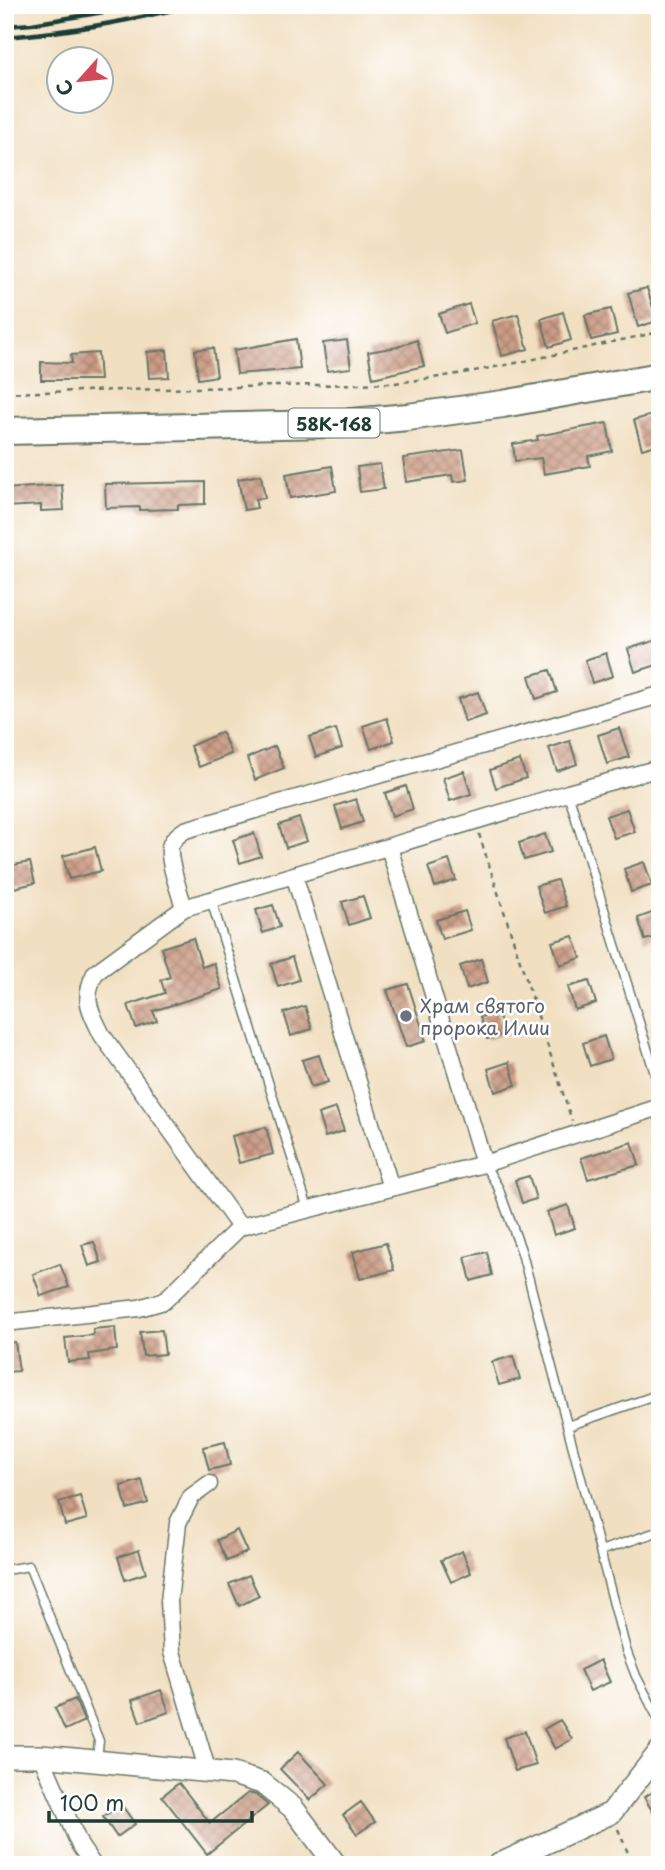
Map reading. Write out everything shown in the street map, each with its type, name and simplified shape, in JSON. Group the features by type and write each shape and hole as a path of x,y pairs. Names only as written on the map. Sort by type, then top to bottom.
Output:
{"main road":[{"name":"58К-168","path":"5,431 330,424 503,404 660,376"}],"street":[{"path":"184,908 170,846 175,837 185,830 660,695"},
{"path":"240,1227 102,1035 87,1004 89,986 95,973 184,908 660,768"},
{"path":"390,846 484,1164"},
{"path":"294,876 391,1188"},
{"path":"5,1323 139,1308 164,1301 240,1227 484,1164 660,1107"},
{"path":"208,1772 172,1652 169,1601 178,1523 191,1496 209,1484"},
{"path":"498,1865 611,1813 660,1751"},
{"path":"5,1756 41,1756 233,1774 262,1783 293,1808 336,1865"},
{"path":"41,1756 80,1846 93,1865"}],"lane":[{"path":"568,793 660,1090"},
{"path":"211,900 308,1209"},
{"path":"484,1164 498,1187 522,1253 626,1650 660,1722"},
{"path":"568,1426 660,1394"},
{"path":"600,1551 660,1531"},
{"path":"11,1569 29,1566 99,1741 97,1762"}],"path":[{"path":"5,393 394,383 523,362 660,332"},
{"path":"475,821 576,1134"},
{"path":"611,1813 633,1865"}],"building":[{"path":"647,288 657,321 638,327 628,293"},
{"path":"469,304 475,323 445,333 439,314"},
{"path":"611,309 617,334 591,340 585,315"},
{"path":"563,312 571,340 549,347 541,319"},
{"path":"518,314 528,349 502,356 492,321"},
{"path":"296,339 300,369 237,374 234,350"},
{"path":"347,340 351,368 327,371 323,343"},
{"path":"417,340 424,366 373,378 368,352"},
{"path":"213,348 217,376 198,379 195,350"},
{"path":"167,350 169,377 149,378 147,352"},
{"path":"98,353 100,380 41,380 41,362 72,363 71,355"},
{"path":"660,413 660,444 642,449 634,420"},
{"path":"607,423 612,451 588,456 590,466 544,474 541,458 515,461 513,444 538,440 537,436"},
{"path":"463,450 468,480 453,482 452,475 406,482 403,458"},
{"path":"380,464 384,489 360,492 357,467"},
{"path":"332,466 336,491 290,498 286,474"},
{"path":"261,475 265,498 255,499 257,508 244,510 238,479"},
{"path":"205,482 205,504 178,505 178,509 106,508 105,484"},
{"path":"62,485 64,510 41,511 41,505 5,507 5,489"},
{"path":"660,639 660,664 635,672 628,649"},
{"path":"606,653 613,676 592,683 585,660"},
{"path":"550,670 557,692 536,699 529,676"},
{"path":"478,692 486,715 465,722 458,699"},
{"path":"387,718 394,741 371,749 363,726"},
{"path":"619,728 629,757 607,764 598,735"},
{"path":"336,729 342,748 316,757 309,737"},
{"path":"222,732 231,754 199,767 190,746"},
{"path":"570,741 577,764 557,771 549,748"},
{"path":"275,746 284,768 255,780 247,758"},
{"path":"520,760 526,778 496,788 490,770"},
{"path":"464,771 471,794 450,801 443,778"},
{"path":"406,786 413,809 392,816 385,793"},
{"path":"356,799 363,822 342,829 335,806"},
{"path":"627,809 635,832 614,838 606,816"},
{"path":"299,818 307,841 286,848 279,825"},
{"path":"254,833 261,856 240,863 233,840"},
{"path":"545,834 551,852 524,860 519,843"},
{"path":"95,847 101,871 69,879 63,856"},
{"path":"449,860 456,880 435,887 428,867"},
{"path":"30,862 35,883 14,888 9,866"},
{"path":"644,862 652,885 631,892 624,869"},
{"path":"557,880 566,906 545,913 536,886"},
{"path":"363,896 370,918 349,925 342,902"},
{"path":"273,905 280,927 263,933 256,910"},
{"path":"660,910 660,936 645,940 638,918"},
{"path":"465,911 471,930 442,939 436,920"},
{"path":"573,936 581,958 560,965 552,942"},
{"path":"193,938 202,967 214,963 222,989 153,1011 157,1021 136,1028 128,1005 165,993 161,980 170,977 161,948"},
{"path":"292,957 299,980 278,987 271,964"},
{"path":"481,959 488,982 467,989 460,966"},
{"path":"589,981 596,1003 575,1010 568,987"},
{"path":"408,984 426,1041 406,1047 387,990"},
{"path":"305,1006 312,1029 291,1036 284,1013"},
{"path":"497,1011 505,1034 487,1039 480,1017"},
{"path":"604,1036 611,1059 590,1066 583,1043"},
{"path":"319,1055 328,1082 311,1087 302,1060"},
{"path":"509,1062 516,1085 495,1092 488,1069"},
{"path":"336,1108 344,1131 325,1137 318,1114"},
{"path":"266,1127 273,1154 239,1163 232,1136"},
{"path":"632,1142 639,1165 588,1179 581,1158"},
{"path":"529,1176 536,1199 522,1203 515,1180"},
{"path":"568,1205 575,1228 554,1235 547,1212"},
{"path":"94,1242 101,1262 89,1266 82,1245"},
{"path":"386,1243 394,1270 360,1279 353,1252"},
{"path":"487,1252 492,1275 471,1281 465,1257"},
{"path":"60,1264 69,1287 41,1296 33,1274"},
{"path":"115,1327 117,1350 89,1354 90,1360 68,1362 65,1338 93,1335 93,1329"},
{"path":"162,1330 165,1354 143,1356 140,1332"},
{"path":"15,1342 19,1371 5,1372 5,1343"},
{"path":"513,1356 520,1379 499,1385 492,1362"},
{"path":"225,1442 230,1465 209,1470 203,1447"},
{"path":"142,1480 148,1503 127,1509 121,1486"},
{"path":"80,1496 87,1519 65,1525 59,1502"},
{"path":"237,1530 247,1552 227,1561 217,1540"},
{"path":"139,1550 146,1573 125,1580 118,1557"},
{"path":"462,1551 471,1573 451,1582 441,1560"},
{"path":"249,1575 259,1596 239,1606 229,1584"},
{"path":"600,1660 610,1682 590,1691 580,1670"},
{"path":"161,1690 169,1712 140,1722 132,1700"},
{"path":"75,1699 84,1721 65,1730 55,1708"},
{"path":"560,1720 572,1739 555,1749 544,1729"},
{"path":"525,1731 536,1765 515,1771 504,1738"},
{"path":"298,1752 328,1784 310,1800 280,1769"},
{"path":"179,1783 210,1823 248,1793 256,1795 268,1805 207,1854 162,1796"},
{"path":"660,1788 660,1824 644,1797"},
{"path":"361,1802 375,1822 357,1834 343,1815"},
{"path":"121,1804 135,1824 117,1837 103,1817"}],"railway":[{"path":"5,26 146,5"},
{"path":"5,37 99,25 192,5"}],"place":[{"name":"Храм святого пророка Илии","path":"406,1016"}]}
